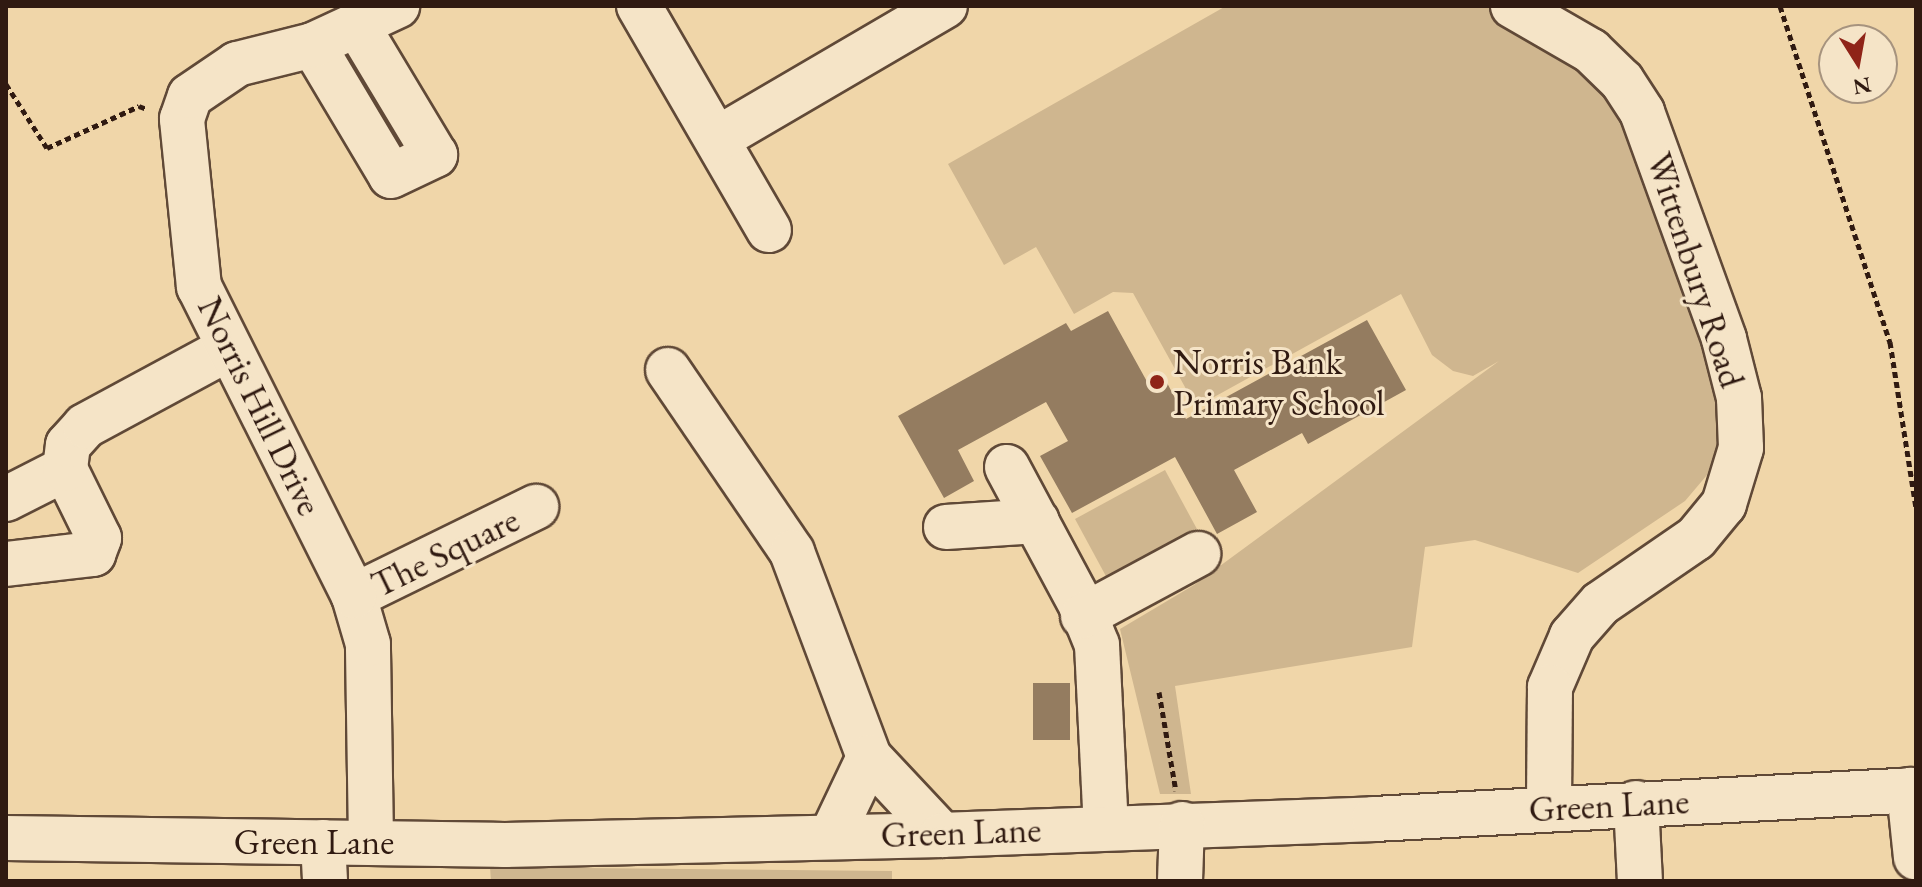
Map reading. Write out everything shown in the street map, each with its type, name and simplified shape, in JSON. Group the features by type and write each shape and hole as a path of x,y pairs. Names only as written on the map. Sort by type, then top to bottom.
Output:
{"street":[{"path":"182,119 190,96 210,79 237,64 313,45 358,27 397,6"},
{"path":"639,6 769,230"},
{"path":"717,139 945,6"},
{"name":"Wittenbury Road","path":"1513,6 1591,51 1622,81 1642,112 1724,339 1739,398 1741,448 1724,504 1696,538 1600,604 1572,636 1550,687 1549,809"},
{"path":"313,45 391,176 435,155 358,27"},
{"name":"Norris Hill Drive","path":"182,119 199,287 354,596 368,644 371,841"},
{"path":"6,564 93,554 99,538 65,469 68,445 85,426 229,348"},
{"path":"668,370 792,552 869,757 942,835"},
{"path":"1007,467 1083,616 1101,665 1106,827"},
{"path":"6,499 65,469"},
{"name":"The Square","path":"354,596 536,507"},
{"path":"946,527 1037,521"},
{"path":"1083,616 1198,554"},
{"path":"832,835 869,757"},
{"path":"1912,790 1916,858"},
{"name":"Green Lane","path":"6,838 324,861 371,841 505,845 832,835 942,835 1912,790"},
{"path":"1636,803 1640,881"},
{"path":"1180,881 1182,824"}],"path":[{"path":"1780,6 1890,342 1916,508"},
{"path":"6,84 47,148 139,106 182,119"},
{"path":"1159,692 1182,824"}],"shaded area":[{"path":"1226,6 1495,6 1608,77 1720,375 1723,431 1707,475 1685,501 1578,573 1475,540 1425,547 1412,647 1175,686 1191,794 1160,794 1120,629 1194,585 1499,361 1473,376 1453,371 1432,355 1401,294 1196,407 1133,293 1113,292 1074,314 1036,247 1004,265 948,164"},
{"path":"1165,470 1204,542 1114,591 1075,519"},
{"path":"490,867 892,871 892,881 491,881"}],"building":[{"path":"1108,311 1150,387 1165,379 1186,419 1367,320 1406,390 1308,444 1302,433 1234,470 1257,512 1217,534 1175,457 1072,513 1040,456 1068,441 1046,402 958,450 974,481 944,498 898,416 1066,323 1071,331"},
{"path":"1033,683 1070,683 1070,740 1033,740"}],"place":[{"name":"Norris Bank Primary School","path":"1157,382"}]}
